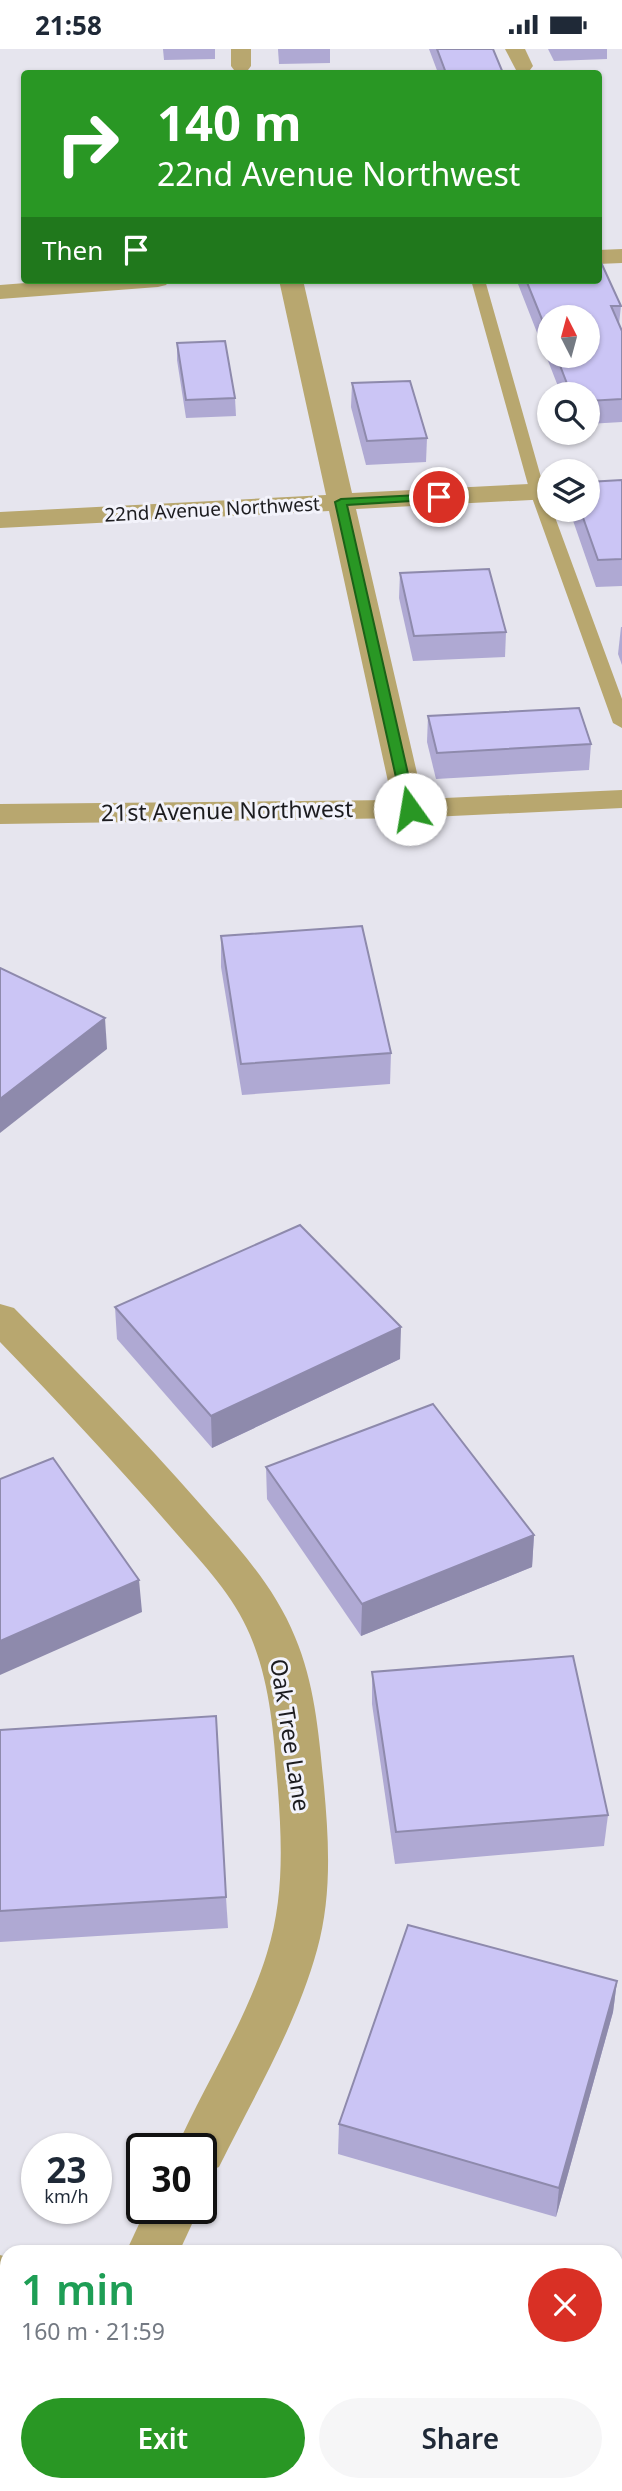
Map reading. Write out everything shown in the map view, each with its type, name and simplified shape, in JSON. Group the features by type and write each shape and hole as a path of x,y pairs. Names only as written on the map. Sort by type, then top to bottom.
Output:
{"street":[{"path":"602,257 622,256"},
{"path":"0,292 105,284"},
{"path":"292,284 410,809"},
{"name":"22nd Avenue Northwest","path":"0,520 537,492"},
{"name":"21st Avenue Northwest","path":"0,814 410,809 622,799"},
{"name":"Oak Tree Lane","path":"0,1318 127,1446 223,1558 268,1624 283,1666 298,1751 307,1863 303,1908 291,1955 267,2015 209,2133"},
{"path":"155,2245 166,2224"}],"lane":[{"path":"479,284 537,470"},
{"path":"554,522 622,723"}],"building":[{"path":"437,49 493,49 502,70 445,70"},
{"path":"602,265 621,306 611,306 622,331 622,399 600,400 600,382 566,382 561,368 600,368 600,305 537,307 528,284 602,284"},
{"path":"225,341 235,398 186,400 177,343"},
{"path":"410,381 427,438 367,441 352,383"},
{"path":"622,480 622,559 598,560 585,522 600,522 600,481"},
{"path":"489,569 506,632 414,636 400,573"},
{"path":"579,708 591,744 437,753 428,716"},
{"path":"362,926 391,1053 241,1064 221,936"},
{"path":"0,968 105,1018 0,1099"},
{"path":"300,1225 401,1327 211,1416 115,1307"},
{"path":"433,1404 534,1535 362,1604 266,1467"},
{"path":"53,1458 139,1580 0,1641 0,1479"},
{"path":"573,1656 608,1815 396,1832 372,1672"},
{"path":"216,1716 226,1897 0,1911 0,1730"},
{"path":"408,1925 617,1981 559,2188 339,2124"}],"route":[{"path":"410,809 341,502 439,497"}]}
